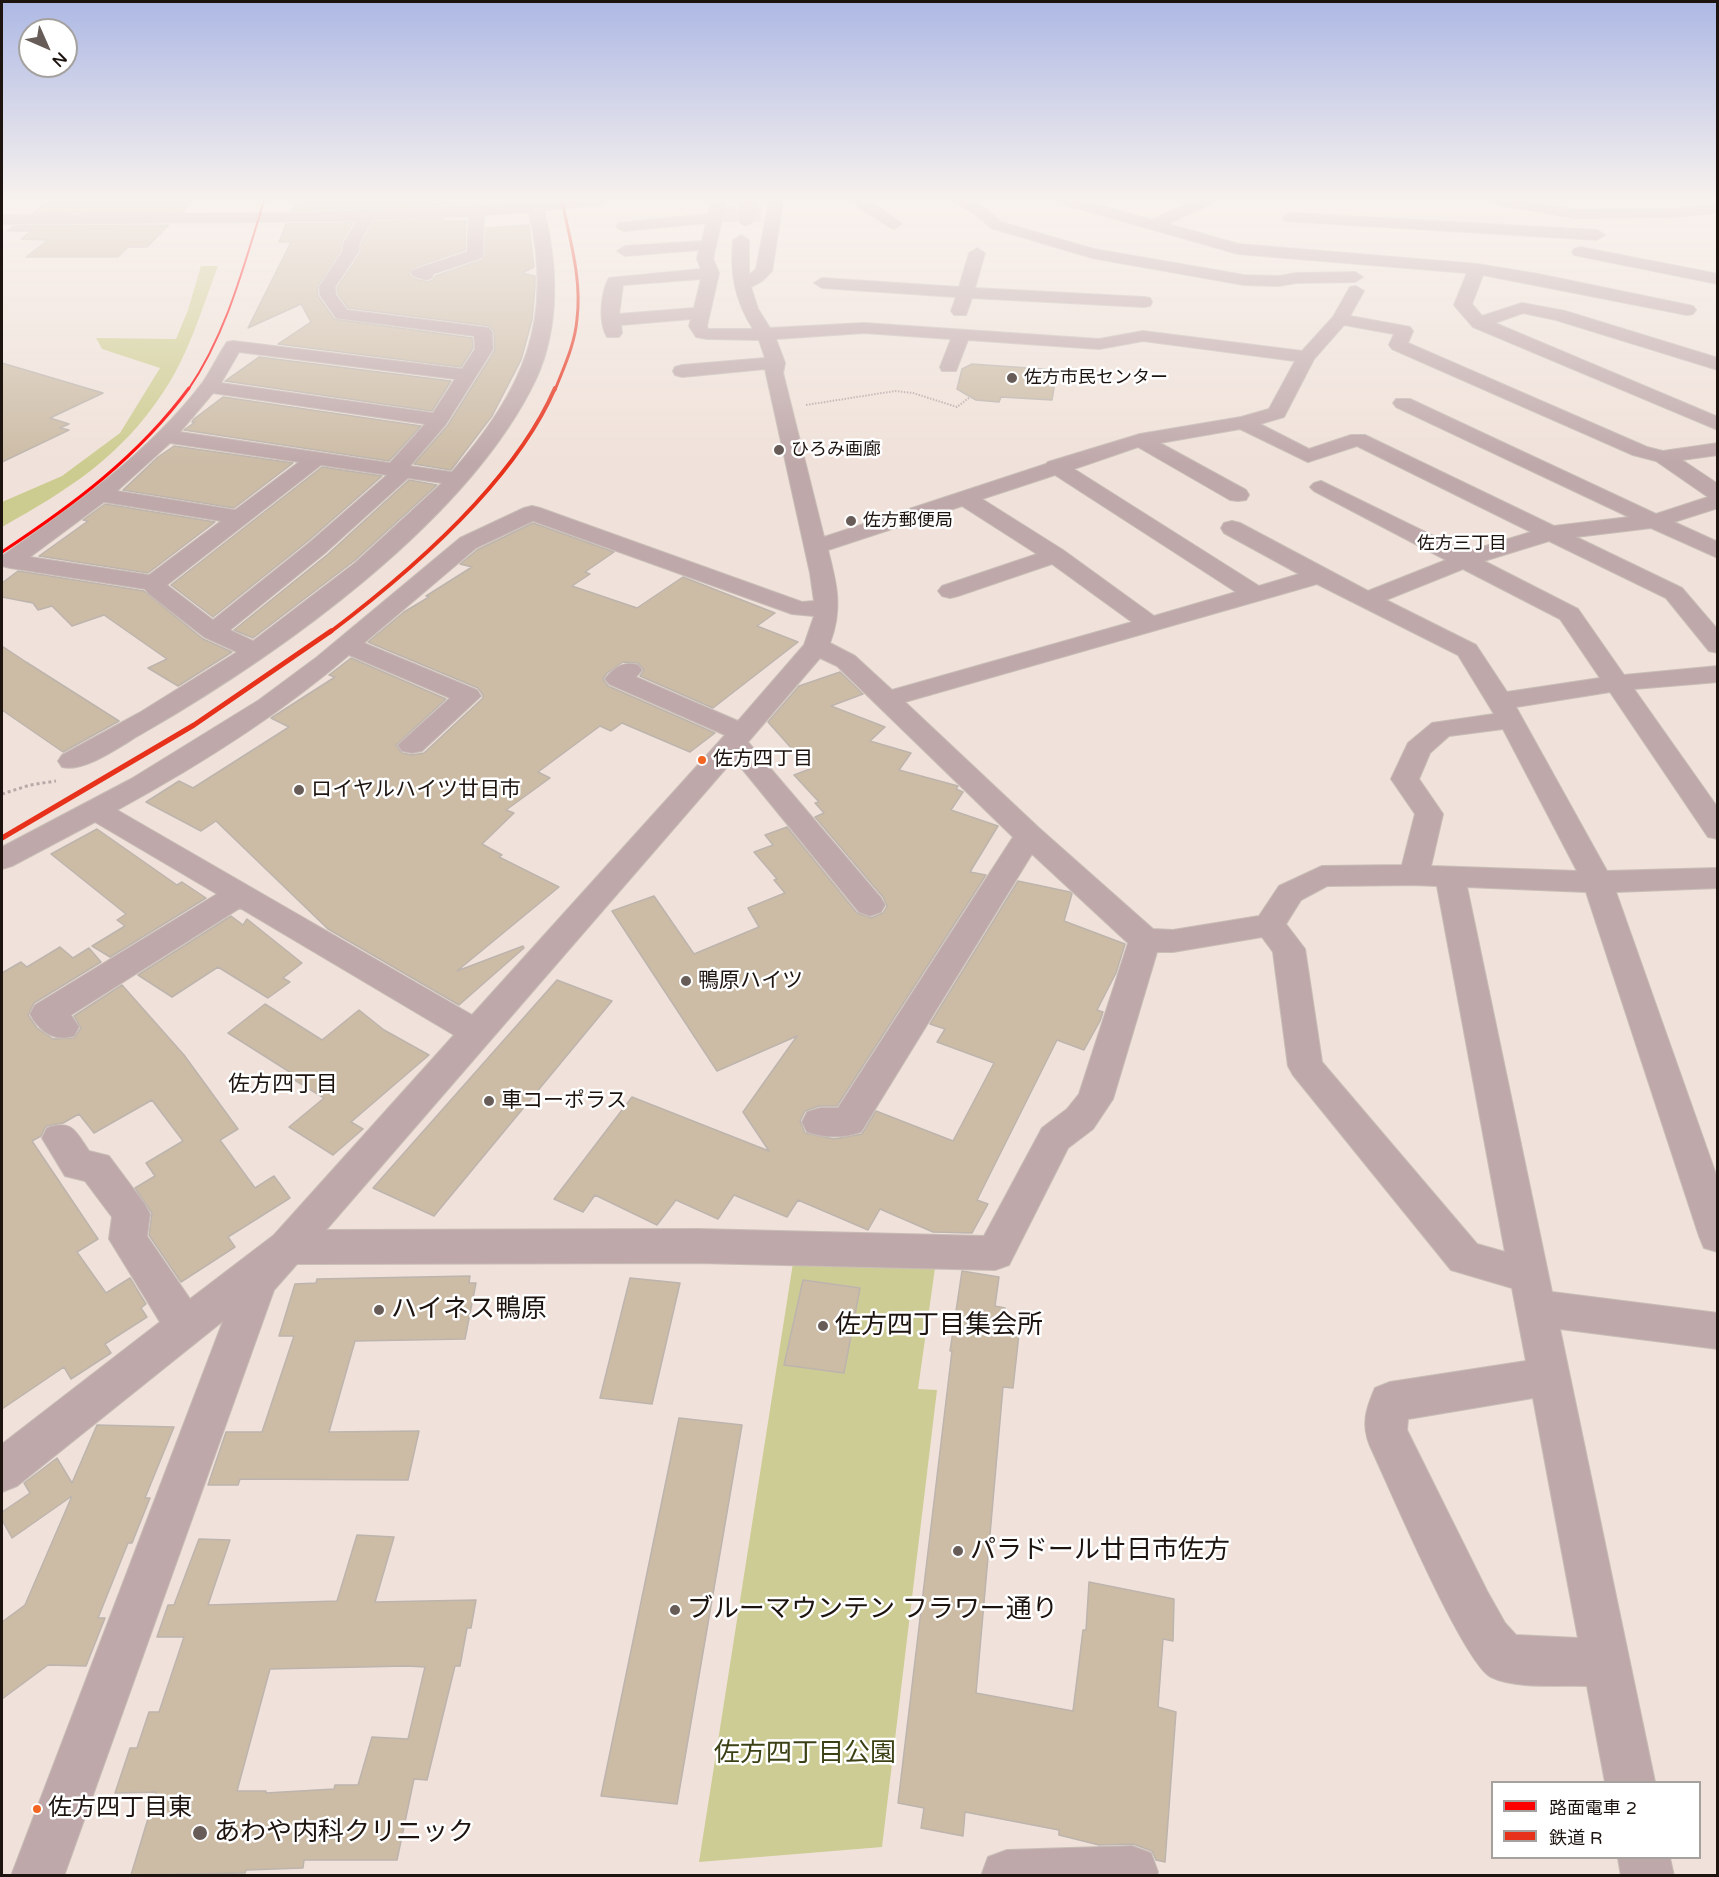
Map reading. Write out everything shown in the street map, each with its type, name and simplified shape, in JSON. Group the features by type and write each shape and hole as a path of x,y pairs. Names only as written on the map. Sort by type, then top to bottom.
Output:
{"street":[{"path":"328,289 332,302 342,314 483,332 484,350 439,420 398,467 402,472"},
{"path":"65,771 174,705 256,651 326,600 375,558 458,479 514,403 535,358 543,335 547,289"},
{"path":"614,289 610,311 613,327 702,313"},
{"path":"707,289 698,326 702,333 714,336 864,328 1100,344 1144,319"},
{"path":"735,289 738,317 747,335 772,366"},
{"path":"37,1875 258,1280 816,646 824,626 827,608 816,547 766,333 753,318 743,289"},
{"path":"911,289 966,292 1057,290 1144,319 1306,357"},
{"path":"949,368 967,289"},
{"path":"1144,319 1146,289"},
{"path":"816,547 1055,466 1140,440 1243,423 1277,413 1306,357 1340,320 1364,289"},
{"path":"1464,289 1463,305 1479,323 1718,424"},
{"path":"1584,289 1687,310"},
{"path":"1051,341 1057,290"},
{"path":"1479,323 1522,308 1559,315 1718,365"},
{"path":"1340,320 1404,331 1398,345 1640,452 1663,457 1718,449"},
{"path":"316,459 154,583 10,561 100,495 165,436 208,387 233,346 466,375"},
{"path":"682,371 772,366"},
{"path":"208,387 439,420"},
{"path":"1403,403 1718,550"},
{"path":"1243,423 1308,456 1359,440 1674,592 1718,646"},
{"path":"165,436 458,479"},
{"path":"1140,440 1238,495"},
{"path":"1663,457 1718,494"},
{"path":"1055,466 1257,595"},
{"path":"213,632 317,548 402,472"},
{"path":"1321,487 1569,614 1718,830"},
{"path":"100,495 241,518"},
{"path":"965,498 1054,555 1149,624"},
{"path":"1369,599 1465,560 1551,533 1654,521 1718,501"},
{"path":"2,859 96,810 185,759 268,706 347,645 468,543 532,513 800,609 827,608"},
{"path":"1232,528 1320,576 1467,650 1506,710 1599,882 1718,1236"},
{"path":"950,591 1054,555"},
{"path":"885,700 1320,576"},
{"path":"154,583 157,589 213,632 256,651"},
{"path":"347,645 468,696 412,745"},
{"path":"816,646 846,661 1029,835 1145,940 1173,940 1269,925 1290,893 1322,876 1432,876 1599,882 1718,878"},
{"path":"629,670 618,679 738,736 870,904"},
{"path":"1630,1781 1534,1292 1432,876 1429,814 1405,779 1418,749 1441,729 1506,710 1617,683 1718,674"},
{"path":"96,810 476,1032"},
{"path":"820,1122 848,1122 1029,835"},
{"path":"62,1027 47,1014 239,895"},
{"path":"1269,925 1289,949 1305,1066 1465,1258 1534,1292 1718,1331"},
{"path":"2,1471 286,1247 698,1246 995,1253 1055,1138 1080,1119 1095,1099 1145,940"},
{"path":"60,1138 78,1165 96,1167 131,1214 128,1239 185,1326"},
{"path":"1550,1376 1390,1402 1385,1431 1470,1608 1488,1640 1505,1659 1607,1663"},
{"path":"1644,1859 1648,1875"},
{"path":"1007,1875 1132,1872"}],"path":[{"path":"797,406 895,391 913,393 957,407 970,397"},
{"path":"2,794 65,771"}],"green space":[{"name":"佐方四丁目公園","path":"793,1263 935,1268 918,1389 937,1390 882,1847 699,1862"}],"shaded area":[{"path":"194,289 210,289 173,377 130,435 92,470 2,527 2,502 62,476 120,433 160,368 102,349 96,338 176,339"}],"building":[{"path":"268,289 317,289 318,296 334,319 472,338 473,348 461,367 278,344 311,322 301,304 248,328"},
{"path":"337,289 535,289 532,320 521,360 492,416 451,470 414,464 448,425 495,350 494,331 489,326 483,325 348,308 338,294"},
{"path":"259,357 451,381 432,411 225,381"},
{"path":"2,363 103,393 50,418 69,424 60,428 69,430 2,462"},
{"name":"佐方市民センター","path":"972,364 1057,370 1052,400 1001,397 999,402 976,400 957,389 962,369"},
{"path":"223,397 421,426 389,461 184,430 195,422 192,422 194,419"},
{"path":"174,446 293,463 234,508 123,490 158,457"},
{"path":"322,467 382,476 308,541 213,617 171,585"},
{"path":"409,480 437,485 354,561 253,638 234,630 327,555"},
{"path":"105,504 215,522 148,573 39,556 88,521 83,520"},
{"path":"533,523 614,552 585,572 590,574 572,586 637,608 683,577 775,613 757,626 798,642 713,708 640,676 644,670 638,663 623,662 607,673 603,679 608,686 715,733 690,752 622,723 611,731 600,726 538,772 550,778 506,810 514,813 482,844 502,855 499,857 559,887 457,971 523,946 524,948 459,1005 328,929 216,821 201,831 146,802 179,781 193,788 289,727 271,718 335,677 329,675 351,658 446,699 396,745 402,753 412,755 424,753 483,698 483,695 478,688 368,642 404,612 429,597 426,596 472,567 460,564 477,550"},
{"path":"18,571 144,591 203,639 232,652 178,686 148,668 167,659 104,615 72,626 52,606 38,610 33,603 2,597 2,583"},
{"path":"2,646 119,721 63,752 2,710"},
{"path":"840,672 863,694 831,706 885,727 870,741 911,753 899,770 958,786 956,789 963,792 951,810 998,826 970,872 986,875 837,1106 819,1106 805,1111 800,1121 805,1133 834,1139 862,1134 876,1111 953,1141 994,1063 937,1042 945,1029 930,1024 1018,881 1070,892 1072,894 1064,921 1125,944 1116,973 1097,1010 1103,1012 1100,1021 1084,1050 1057,1040 977,1200 988,1204 972,1233 933,1232 880,1209 868,1230 798,1200 787,1217 734,1195 718,1219 676,1200 657,1225 595,1195 583,1212 554,1199 632,1097 769,1151 743,1112 797,1036 717,1071 612,911 654,896 694,954 759,927 748,908 785,893 774,880 777,879 754,852 773,845 765,835 787,827 857,913 871,918 883,913 887,906 883,897 815,817 824,813 815,803 819,802 794,775 810,769 768,722 799,686"},
{"path":"97,829 177,885 182,882 206,898 110,957 92,946 125,926 117,920 126,914 51,854"},
{"path":"231,916 243,925 247,919 302,963 283,978 290,982 268,998 218,967 172,997 138,975"},
{"path":"60,947 73,958 89,948 101,962 34,1003 28,1015 37,1028 53,1039 74,1038 81,1028 74,1016 122,985 184,1055 238,1129 220,1140 255,1188 274,1176 290,1198 228,1237 235,1247 181,1282 149,1235 152,1213 135,1188 155,1176 146,1163 183,1141 152,1100 94,1133 79,1114 63,1123 46,1126 41,1136 32,1141 98,1239 77,1252 106,1293 130,1278 146,1304 141,1308 147,1317 105,1344 111,1353 71,1379 64,1367 2,1409 2,973 21,962 27,967"},
{"name":"車コーポラス","path":"557,980 612,1001 434,1216 373,1188"},
{"path":"265,1004 322,1040 359,1010 384,1030 429,1055 351,1122 363,1129 333,1155 289,1127 324,1098 293,1079 296,1076 228,1033"},
{"path":"962,1271 999,1277 995,1306 1005,1308 1001,1331 1019,1334 1013,1388 1003,1387 976,1693 1073,1711 1083,1630 1086,1630 1089,1582 1174,1599 1173,1641 1163,1639 1158,1707 1176,1712 1165,1862 1156,1860 1152,1851 1133,1844 1099,1845 1059,1835 1059,1830 965,1812 963,1836 921,1828 924,1808 898,1803 952,1351 950,1351"},
{"path":"470,1276 469,1283 476,1283 465,1339 355,1341 329,1432 419,1431 408,1480 240,1479 238,1485 208,1485 226,1432 262,1432 294,1336 279,1336 295,1284 316,1283 317,1279"},
{"path":"630,1278 680,1283 652,1404 600,1398"},
{"name":"佐方四丁目集会所","path":"803,1280 860,1288 844,1373 784,1365"},
{"name":"ブルーマウンテン フラワー通り","path":"679,1418 742,1425 677,1804 601,1796"},
{"path":"97,1425 174,1427 145,1498 150,1498 132,1543 128,1543 98,1618 105,1618 86,1666 48,1665 2,1699 2,1622 25,1605 72,1496 12,1538 2,1520 2,1512 30,1493 24,1483 57,1458 72,1483"},
{"path":"357,1535 394,1537 375,1602 476,1600 471,1628 467,1628 460,1666 455,1666 427,1780 414,1779 397,1860 304,1860 303,1868 246,1870 245,1873 131,1875 156,1792 115,1793 130,1748 137,1748 149,1712 159,1712 184,1637 157,1637 168,1605 174,1605 199,1539 230,1540 208,1605 337,1601","holes":["425,1667 408,1739 372,1737 358,1785 335,1785 334,1789 266,1793 266,1791 237,1791 270,1669"]}],"tram line":[{"name":"2","path":"2,552 91,490 145,442 169,416 190,387 208,356 236,289"}],"rail line":[{"name":"R","path":"2,838 147,755 241,695 332,630 399,576 445,534 507,465 543,414 560,377 574,337 578,289"}],"place":[{"name":"佐方市民センター","path":"1012,378"},
{"name":"ひろみ画廊","path":"779,450"},
{"name":"佐方郵便局","path":"851,521"},
{"name":"佐方四丁目","path":"702,760"},
{"name":"ロイヤルハイツ廿日市","path":"299,790"},
{"name":"鴨原ハイツ","path":"686,981"},
{"name":"車コーポラス","path":"489,1101"},
{"name":"ハイネス鴨原","path":"379,1310"},
{"name":"佐方四丁目集会所","path":"823,1326"},
{"name":"パラドール廿日市佐方","path":"958,1551"},
{"name":"ブルーマウンテン フラワー通り","path":"675,1610"},
{"name":"佐方四丁目東","path":"37,1809"},
{"name":"あわや内科クリニック","path":"200,1833"}],"district":[{"name":"佐方三丁目","path":"1462,544"},
{"name":"佐方四丁目","path":"283,1085"}]}
